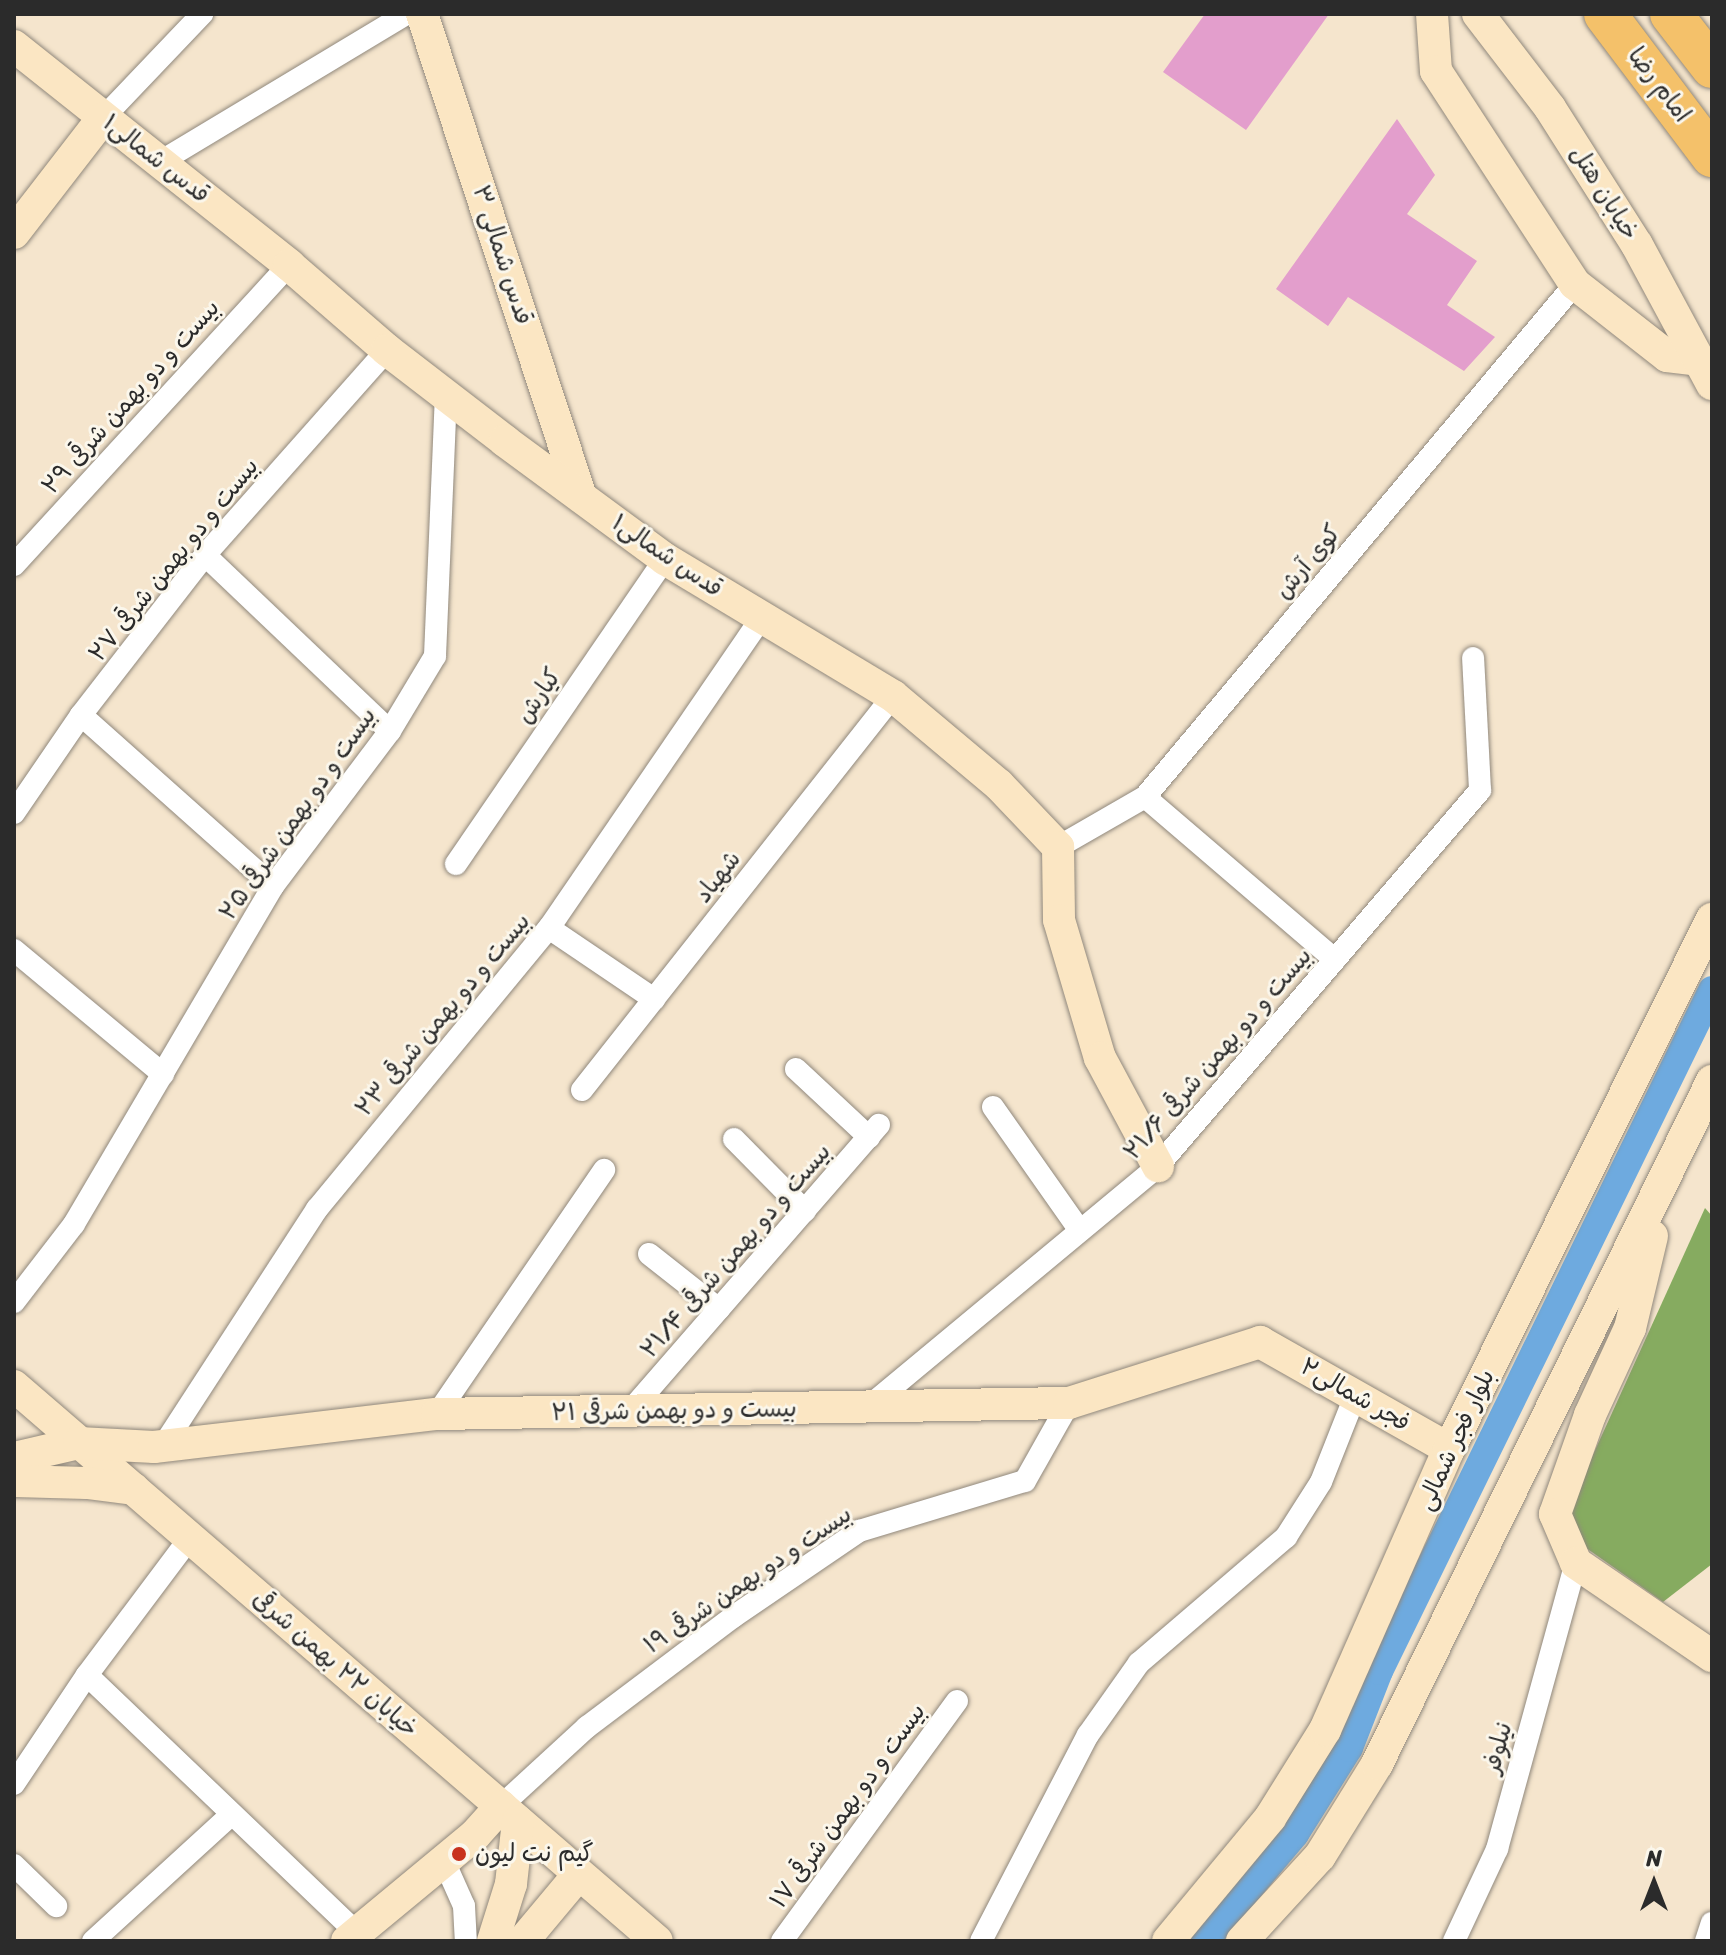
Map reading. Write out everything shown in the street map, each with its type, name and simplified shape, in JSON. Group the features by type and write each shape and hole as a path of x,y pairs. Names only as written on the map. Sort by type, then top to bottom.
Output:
{"highway":[{"name":"امام رضا","path":"1605,14 1712,156"},
{"path":"1671,14 1712,67"}],"street":[{"path":"14,233 103,118 202,14"},
{"path":"160,162 406,14"},
{"name":"قدس شمالی ۳","path":"422,14 581,497"},
{"path":"1432,14 1436,71 1575,284 1667,356 1706,372"},
{"name":"خیابان هتل","path":"1478,14 1558,120 1637,245 1706,372"},
{"name":"قدس شمالی۱","path":"14,46 289,265 387,350 581,497 665,559 893,696 999,785 1058,847"},
{"name":"بیست و دو بهمن شرقی ۲۹","path":"14,565 289,265"},
{"name":"کوی آرش","path":"1058,847 1145,797 1575,284"},
{"name":"بیست و دو بهمن شرقی ۲۷","path":"14,813 81,715 205,555 387,350"},
{"name":"بیست و دو بهمن شرقی ۲۵","path":"14,1302 74,1224 273,886 390,731 435,656 446,396"},
{"path":"205,555 390,731"},
{"name":"کیارش","path":"456,864 665,559"},
{"name":"بیست و دو بهمن شرقی ۲۳","path":"163,1446 317,1209 549,928 762,617"},
{"name":"بیست و دو بهمن شرقی ۲۱/۶","path":"866,1409 1158,1166 1480,790 1473,658"},
{"name":"شهیاد","path":"582,1090 893,696"},
{"path":"81,715 273,886"},
{"path":"1145,797 1335,960"},
{"path":"1058,847 1059,920 1100,1058 1158,1166"},
{"name":"بلوار فجر شمالی","path":"1168,1941 1270,1818 1325,1730 1449,1449 1712,919"},
{"path":"549,928 654,999"},
{"path":"14,950 163,1074"},
{"name":"بیست و دو بهمن شرقی ۲۱/۴","path":"631,1410 874,1131 796,1069"},
{"path":"1242,1941 1320,1856 1377,1764 1712,1081"},
{"path":"993,1107 1080,1231"},
{"path":"734,1139 805,1211"},
{"path":"437,1414 604,1170"},
{"path":"1666,1179 1630,1328 1590,1415 1555,1514 1576,1563 1712,1656"},
{"path":"649,1254 719,1309"},
{"name":"فجر شمالی۲","path":"1260,1342 1449,1449"},
{"name":"بیست و دو بهمن شرقی ۲۱","path":"14,1458 79,1443 163,1446 437,1414 866,1409 1069,1403 1260,1342"},
{"name":"خیابان ۲۲ بهمن شرقی","path":"14,1386 579,1874 622,1930 657,1941"},
{"path":"981,1941 1088,1735 1139,1663 1286,1537 1321,1482 1355,1396"},
{"name":"بیست و دو بهمن شرقی ۱۹","path":"509,1814 587,1727 733,1617 859,1531 1025,1481 1069,1403"},
{"path":"14,1481 87,1483 135,1490"},
{"path":"14,1784 87,1675 190,1538"},
{"name":"نیلوفر","path":"1454,1941 1497,1849 1576,1563"},
{"path":"87,1675 232,1814 352,1937 475,1835 509,1814"},
{"name":"بیست و دو بهمن شرقی ۱۷","path":"782,1941 957,1701"},
{"path":"93,1941 232,1814"},
{"path":"493,1941 511,1884 509,1814"},
{"path":"444,1861 464,1906 466,1941"},
{"path":"14,1865 56,1906"},
{"path":"523,1941 579,1874"},
{"path":"1706,1941 1712,1923"}],"green space":[{"path":"1705,1208 1712,1216 1712,1564 1663,1602 1579,1543 1567,1512"}],"building":[{"path":"1205,14 1329,14 1246,130 1163,72"},
{"path":"1397,119 1435,175 1407,214 1477,261 1447,305 1495,337 1464,371 1348,297 1328,326 1276,289"}],"waterway":[{"path":"1205,1941 1295,1834 1349,1748 1379,1671 1712,990"}],"place":[{"name":"گیم نت لیون","path":"459,1854"}]}
